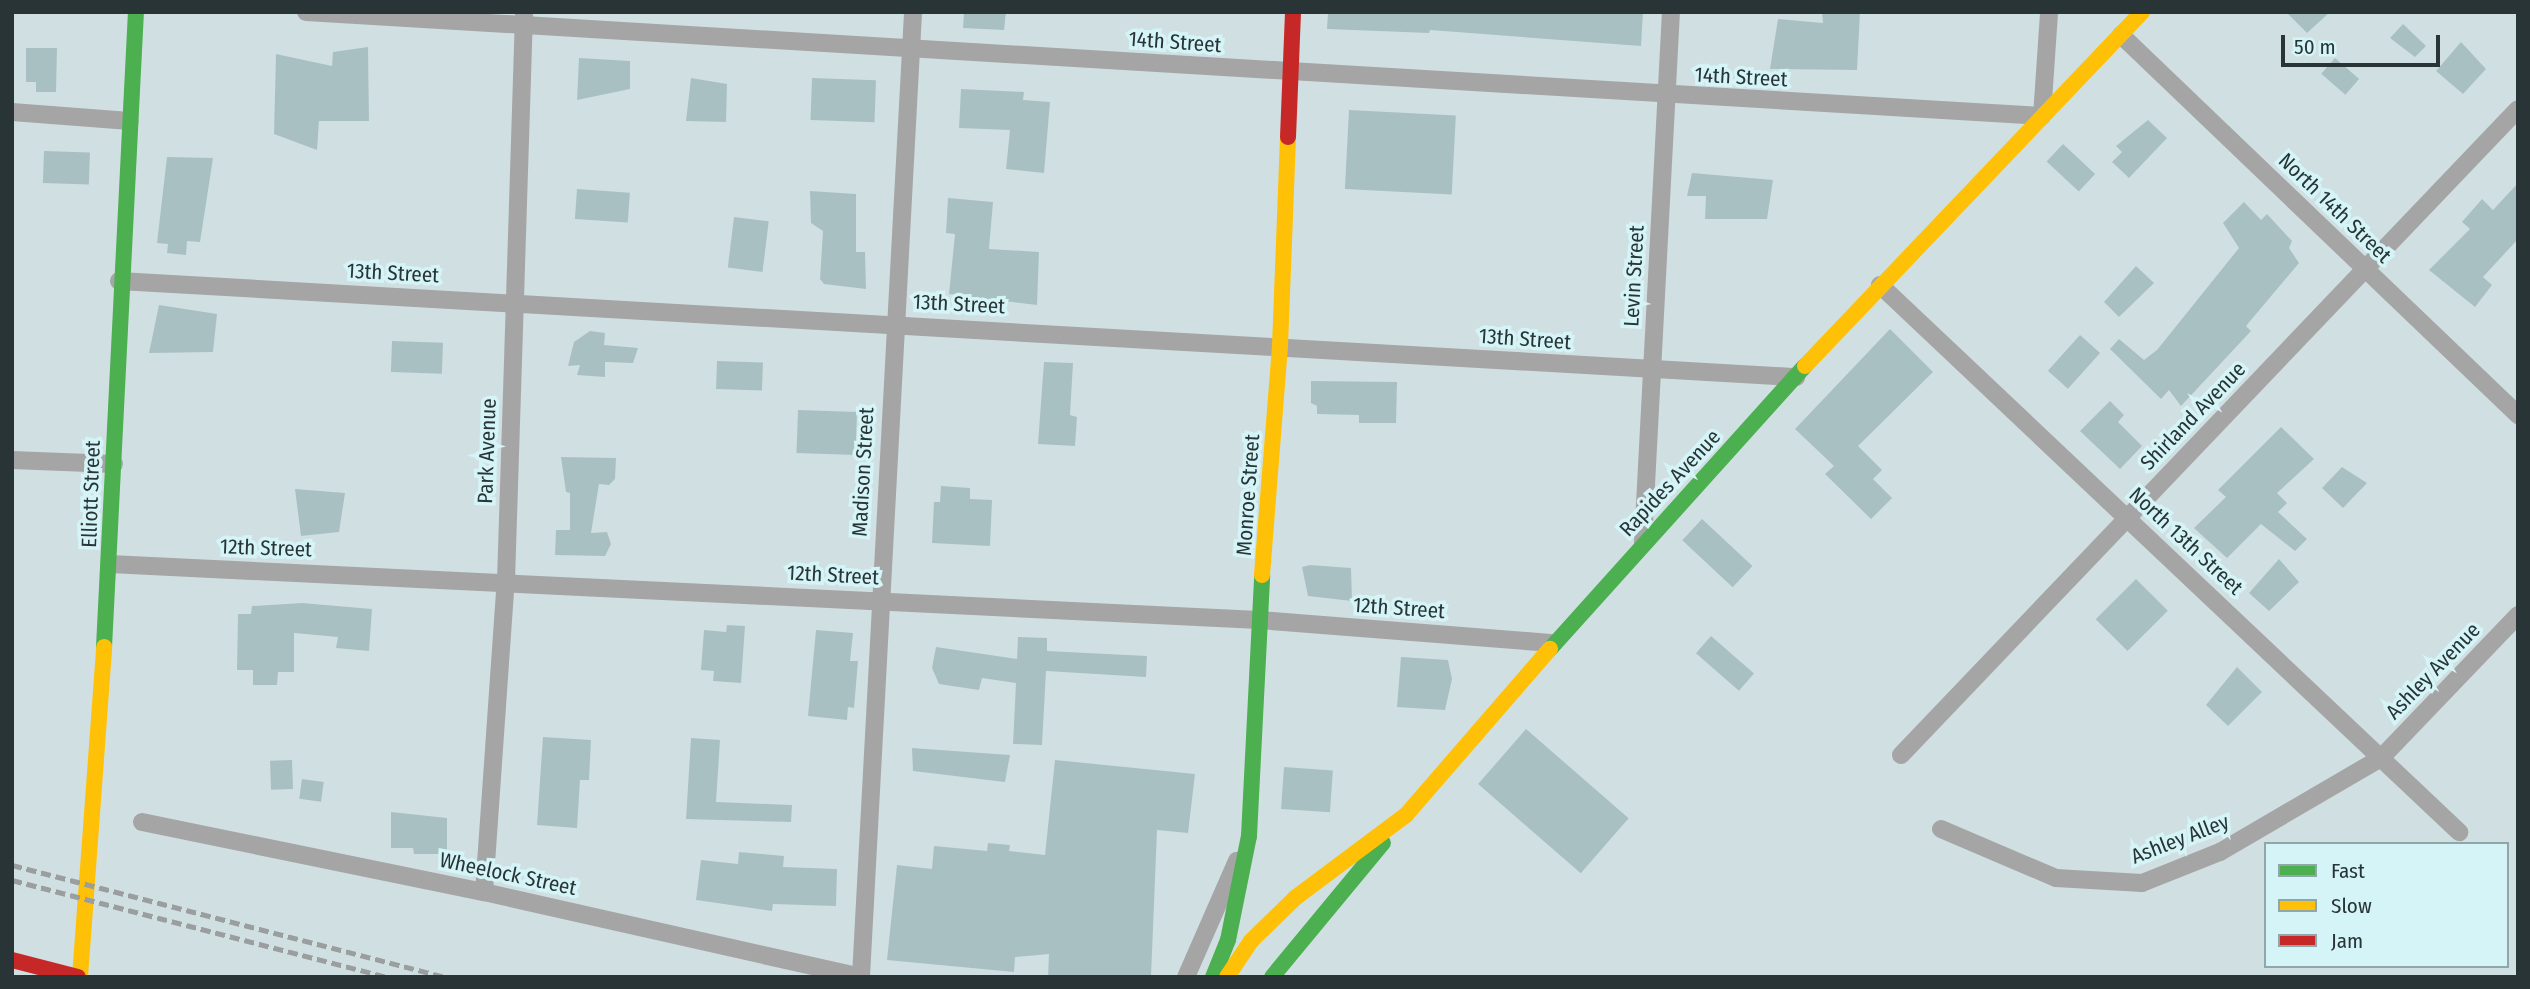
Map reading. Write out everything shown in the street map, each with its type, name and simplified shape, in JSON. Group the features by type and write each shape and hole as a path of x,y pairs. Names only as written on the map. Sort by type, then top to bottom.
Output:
{"main road":[{"name":"Elliott Street","path":"79,977 110,564 119,281 136,12"},
{"name":"Monroe Street","path":"1213,977 1228,940 1249,836 1259,620 1280,346 1293,12"},
{"name":"Rapides Avenue","path":"1227,977 1251,941 1295,898 1406,815 1643,542 1880,285 2142,12"},
{"path":"1272,977 1406,815"},
{"path":"12,960 79,977"}],"street":[{"name":"14th Street","path":"306,12 524,18 912,48 2042,116"},
{"name":"Madison Street","path":"862,977 878,600 913,12"},
{"name":"Levin Street","path":"1643,542 1671,12"},
{"path":"2042,116 2049,12"},
{"name":"Park Avenue","path":"484,891 506,581 524,18"},
{"name":"North 14th Street","path":"2120,35 2518,415"},
{"name":"Shirland Avenue","path":"1901,755 2518,109"},
{"path":"12,112 130,121"},
{"name":"13th Street","path":"119,281 894,323 1796,377"},
{"name":"North 13th Street","path":"1880,285 2459,832"},
{"path":"12,460 114,464"},
{"name":"12th Street","path":"110,564 506,581 1259,620 1553,643"},
{"name":"Ashley Avenue","path":"2382,758 2518,615"},
{"name":"Ashley Alley","path":"1941,829 2056,878 2142,883 2220,852 2382,758"},
{"name":"Wheelock Street","path":"142,822 484,891 862,977"},
{"path":"1186,977 1249,836"}],"building":[{"path":"964,12 1006,12 1004,30 963,28"},
{"path":"1328,12 1643,12 1641,46 1430,30 1429,33 1327,29"},
{"path":"1822,12 1860,12 1857,70 1770,69 1778,19 1823,23"},
{"path":"2286,12 2330,12 2307,33"},
{"path":"2403,24 2426,46 2415,57 2390,38"},
{"path":"2461,42 2486,69 2463,94 2436,71"},
{"path":"368,47 369,121 319,121 317,150 274,134 276,54 332,66 333,52"},
{"path":"26,48 57,48 56,92 36,92 36,82 26,82"},
{"path":"579,58 630,61 630,89 577,100"},
{"path":"2335,58 2359,79 2345,95 2321,74"},
{"path":"691,78 727,84 726,122 686,121"},
{"path":"812,78 876,80 874,122 811,120"},
{"path":"961,89 1024,92 1023,100 1050,102 1044,173 1006,169 1010,130 959,128"},
{"path":"1349,110 1456,116 1452,194 1345,189"},
{"path":"2148,120 2167,138 2129,178 2112,162 2122,152 2116,146"},
{"path":"2063,144 2095,174 2079,192 2047,162"},
{"path":"44,151 90,153 89,185 43,183"},
{"path":"167,157 213,158 200,242 187,241 186,255 167,253 168,244 157,243"},
{"path":"1692,173 1773,180 1767,219 1705,219 1706,196 1687,196"},
{"path":"2518,183 2518,239 2483,277 2492,285 2475,307 2429,270 2470,229 2462,222 2482,199 2493,210"},
{"path":"577,189 630,193 628,223 575,219"},
{"path":"810,191 856,194 856,252 865,252 866,289 824,284 820,279 823,231 811,223"},
{"path":"948,198 993,202 989,249 1039,252 1037,305 949,294 955,234 946,233"},
{"path":"2244,202 2261,220 2267,214 2292,241 2289,248 2299,263 2246,326 2251,331 2181,406 2169,390 2161,399 2110,349 2119,339 2144,360 2157,350 2239,248 2223,223"},
{"path":"734,217 769,221 763,272 728,268"},
{"path":"2136,266 2154,283 2119,317 2104,302"},
{"path":"159,305 217,314 213,352 149,353"},
{"path":"1890,329 1933,372 1858,446 1882,470 1873,479 1892,498 1871,519 1825,474 1834,466 1795,429"},
{"path":"590,331 605,333 604,345 638,348 633,363 605,362 605,377 577,375 580,365 568,366 574,342"},
{"path":"2080,335 2100,353 2068,389 2048,371"},
{"path":"392,341 443,343 442,374 391,372"},
{"path":"717,361 763,363 762,391 716,389"},
{"path":"1044,362 1073,363 1070,415 1077,417 1075,446 1038,444"},
{"path":"1311,381 1397,382 1396,423 1359,423 1359,415 1317,414 1317,406 1311,403"},
{"path":"2110,401 2124,415 2118,422 2142,446 2120,469 2080,431"},
{"path":"798,410 857,412 855,455 796,453"},
{"path":"2281,427 2314,459 2277,493 2287,503 2278,512 2307,539 2295,551 2261,524 2227,558 2194,528 2226,497 2218,490"},
{"path":"561,457 616,458 615,479 609,485 599,484 591,533 607,532 611,544 605,556 555,555 556,530 570,530 570,493 566,492"},
{"path":"2342,467 2367,483 2343,508 2322,488"},
{"path":"941,486 970,488 970,499 992,500 990,546 932,543 934,502 940,502"},
{"path":"295,489 345,493 339,532 301,536"},
{"path":"1702,519 1752,566 1733,587 1682,540"},
{"path":"2279,559 2299,582 2269,611 2249,593"},
{"path":"1310,565 1351,568 1352,601 1308,596 1302,567"},
{"path":"2136,579 2168,611 2128,651 2096,619"},
{"path":"302,603 372,609 369,651 336,648 338,637 294,633 294,672 278,672 277,685 253,685 253,670 237,670 238,614 251,614 252,606"},
{"path":"727,625 745,626 741,683 713,681 714,671 701,670 704,630 726,632"},
{"path":"816,630 853,633 850,661 858,661 854,708 848,707 847,720 808,716"},
{"path":"1711,636 1754,673 1739,691 1696,653"},
{"path":"1018,637 1047,638 1047,651 1147,656 1146,677 1046,671 1042,745 1013,744 1016,683 982,678 979,690 939,684 932,668 936,647 1017,659"},
{"path":"1401,657 1448,660 1452,679 1445,710 1397,707"},
{"path":"2237,667 2262,692 2228,726 2206,705"},
{"path":"1526,729 1629,818 1581,873 1478,784"},
{"path":"543,737 591,740 589,780 580,780 577,828 537,825"},
{"path":"691,738 720,740 716,802 792,805 791,822 686,819"},
{"path":"912,748 1010,755 1005,782 913,771"},
{"path":"292,760 293,789 271,790 270,761"},
{"path":"1055,760 1195,774 1188,833 1157,830 1151,977 1048,977 1049,954 1015,957 1014,972 887,960 897,865 932,869 934,846 987,851 988,843 1010,845 1009,851 1045,855"},
{"path":"1284,767 1333,770 1330,812 1281,809"},
{"path":"302,779 324,782 321,802 299,799"},
{"path":"391,812 447,818 447,854 414,854 413,848 391,848"},
{"path":"739,852 784,856 783,867 837,869 836,906 773,904 772,911 696,900 701,860 738,864"}],"railway":[{"path":"12,865 446,977"},
{"path":"12,880 388,977"}],"traffic: fast":[{"path":"104,647 136,12"},
{"path":"1550,649 1805,366"},
{"path":"1213,977 1228,940 1249,836 1262,575"},
{"path":"1272,977 1383,843"}],"traffic: slow":[{"path":"1805,366 2142,12"},
{"path":"1262,575 1280,346 1288,137"},
{"path":"80,977 104,647"},
{"path":"1227,977 1251,941 1295,898 1406,815 1550,649"}],"traffic: jam":[{"path":"1288,137 1293,12"},
{"path":"12,960 78,977"}]}
